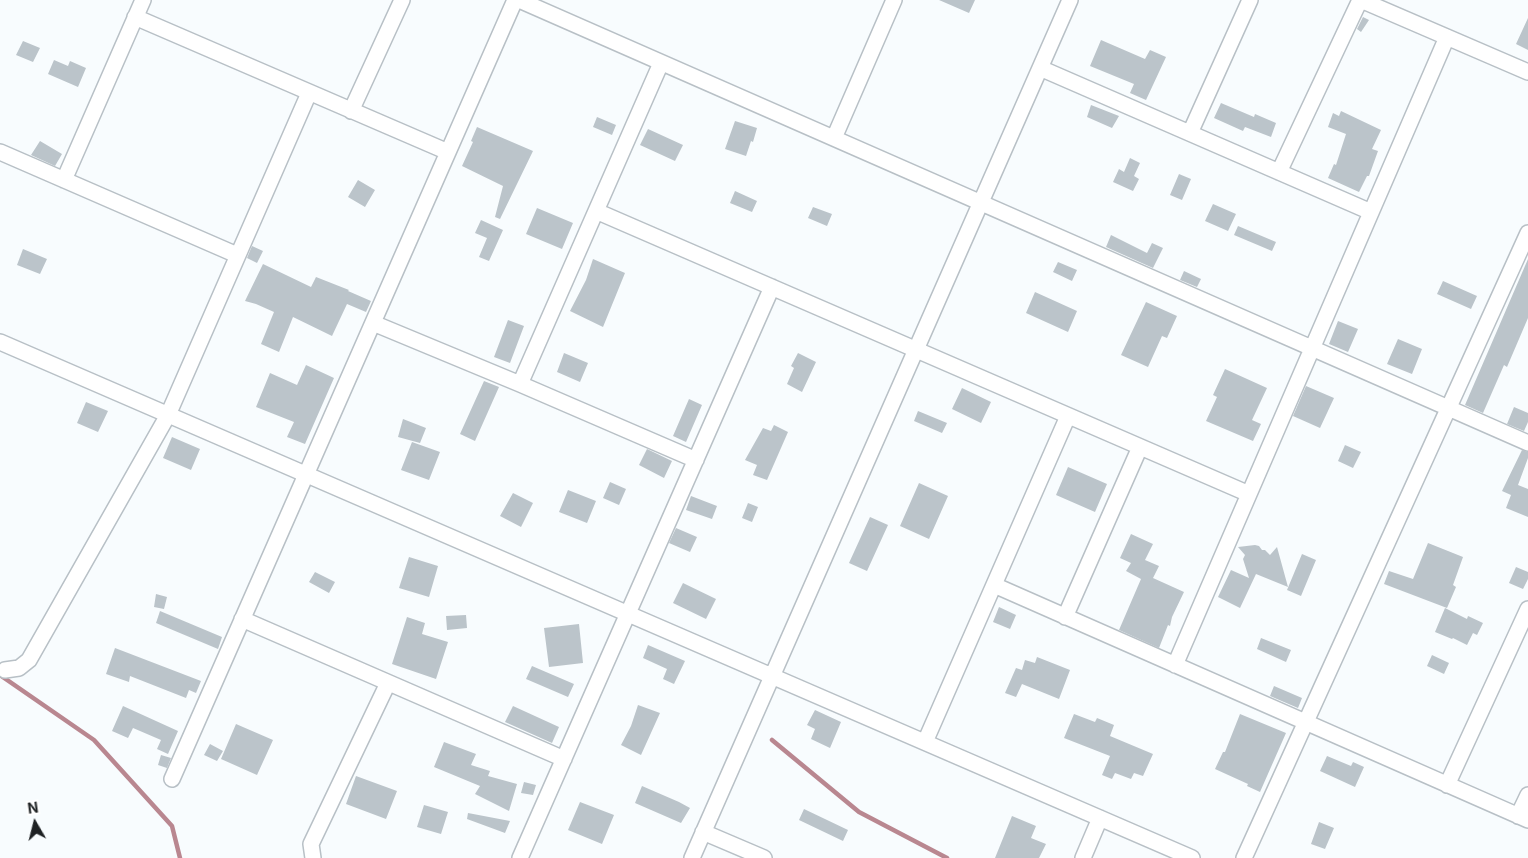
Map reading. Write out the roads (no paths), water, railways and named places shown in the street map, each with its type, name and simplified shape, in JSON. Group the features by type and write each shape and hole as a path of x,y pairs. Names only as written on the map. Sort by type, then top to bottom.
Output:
{"street":[{"path":"64,180 143,0"},
{"path":"351,111 402,0"},
{"path":"172,779 515,0"},
{"path":"519,0 1528,443"},
{"path":"834,138 893,0"},
{"path":"692,858 1070,0"},
{"path":"1190,133 1250,0"},
{"path":"1279,172 1360,0 1528,72"},
{"path":"135,17 448,152"},
{"path":"1175,665 1447,37"},
{"path":"520,384 661,62"},
{"path":"1040,68 1371,212"},
{"path":"5,670 19,668 29,660 168,414 309,92"},
{"path":"0,152 238,255"},
{"path":"596,211 1249,494"},
{"path":"1244,858 1528,233"},
{"path":"520,858 772,287"},
{"path":"373,323 696,460"},
{"path":"0,342 1192,858"},
{"path":"925,742 1068,416"},
{"path":"1066,617 1140,447"},
{"path":"994,585 1523,818 1528,795"},
{"path":"1447,785 1527,615"},
{"path":"242,619 564,759"},
{"path":"313,858 311,844 388,683"},
{"path":"1083,858 1100,818"},
{"path":"704,832 764,858"}],"waterway":[{"path":"0,675 94,740 172,826 180,858"},
{"path":"772,740 859,812 947,858"}]}
